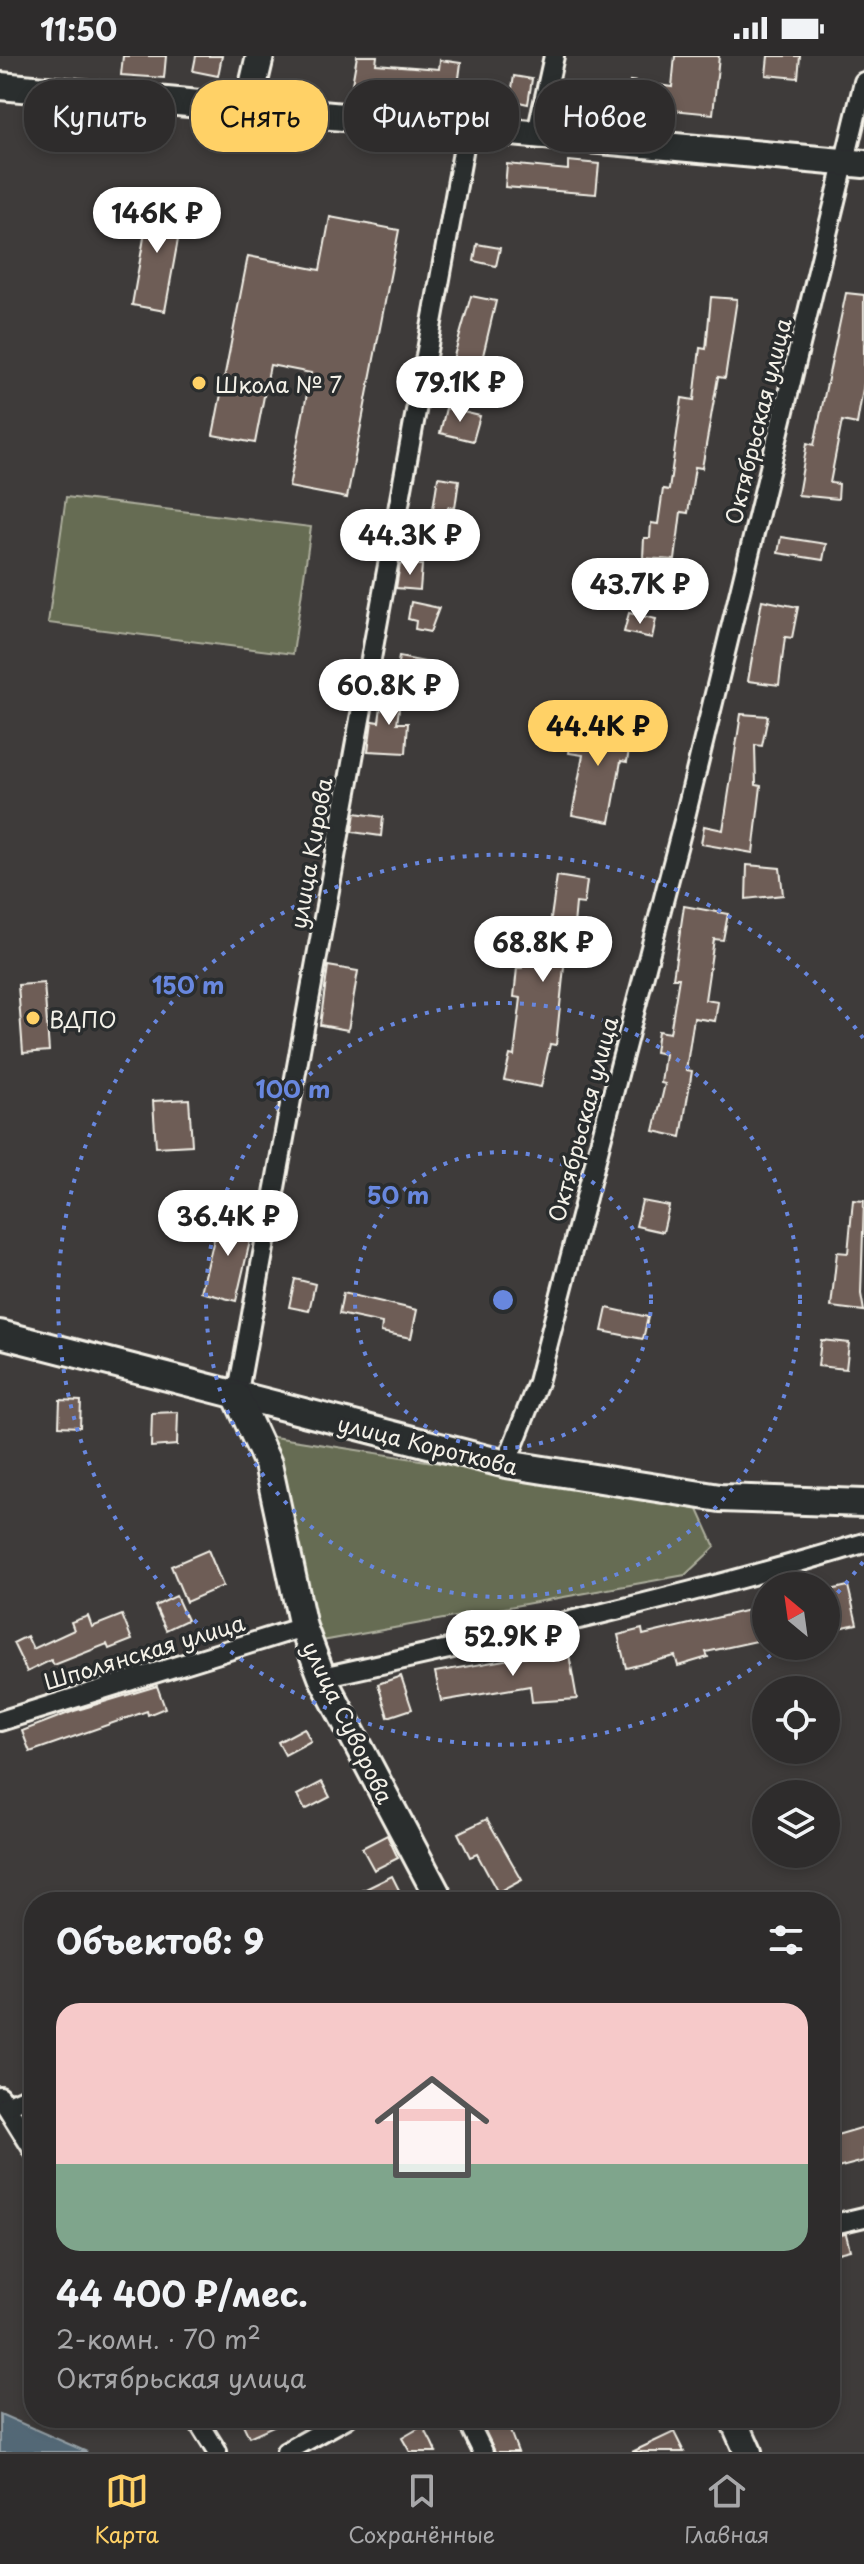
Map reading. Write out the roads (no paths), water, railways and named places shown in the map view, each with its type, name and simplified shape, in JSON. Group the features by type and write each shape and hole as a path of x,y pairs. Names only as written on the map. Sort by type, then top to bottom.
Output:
{"street":[{"path":"254,80 260,56"},
{"path":"549,80 554,56"},
{"name":"Октябрьская улица","path":"506,1464 538,1382 681,833 854,163 864,82"},
{"path":"0,86 191,102"},
{"path":"675,146 854,163"},
{"name":"улица Кирова","path":"237,1397 463,152"},
{"name":"улица Короткова","path":"0,1334 506,1464 720,1498 864,1503"},
{"name":"улица Суворова","path":"237,1397 268,1464 303,1627 322,1677 436,1892"},
{"path":"322,1677 576,1621 758,1576 864,1543"},
{"name":"Шполянская улица","path":"0,1721 303,1627"},
{"path":"24,2096 3,2101 24,2135"},
{"path":"840,2223 864,2217"},
{"path":"202,2428 217,2452"},
{"path":"286,2452 329,2428"},
{"path":"471,2428 483,2452"},
{"path":"737,2428 748,2452"}],"water":[{"path":"0,2414 24,2424 24,2428 32,2428 87,2452 0,2452"}],"place":[{"name":"Школа № 7","path":"199,383"},
{"name":"ВДПО","path":"33,1018"}]}
